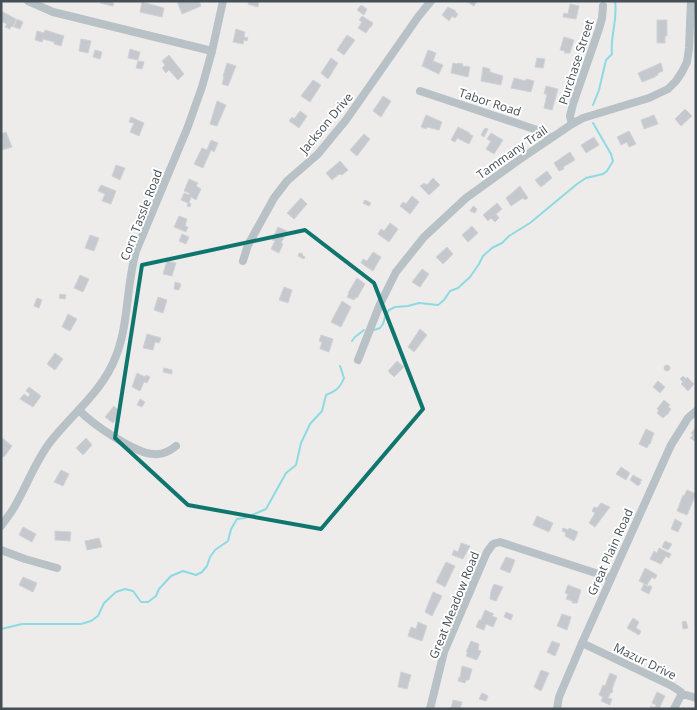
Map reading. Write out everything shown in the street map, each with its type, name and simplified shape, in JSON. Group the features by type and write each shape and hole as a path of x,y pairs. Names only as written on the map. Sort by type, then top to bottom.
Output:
{"street":[{"path":"28,1 53,12 212,50"},
{"name":"Corn Tassle Road","path":"1,526 16,505 38,460 52,440 105,379 117,356 124,329 136,251 187,129 202,87 223,1"},
{"name":"Jackson Drive","path":"243,261 248,245 274,198 287,181 318,154 346,120 431,1"},
{"name":"Tammany Trail","path":"358,360 380,304 404,262 418,244 466,198 572,124 583,118 649,98 668,89 676,81 686,62 689,48 691,1"},
{"name":"Purchase Street","path":"572,124 570,116 573,104 599,29 603,6"},
{"name":"Tabor Road","path":"420,91 540,131 550,138"},
{"path":"80,410 85,416 109,433 142,452 162,454 176,446"},
{"name":"Great Plain Road","path":"556,709 559,697 582,643 671,445 688,418 696,411"},
{"name":"Great Meadow Road","path":"430,709 444,652 492,544 500,542 611,578"},
{"path":"1,550 57,568"},
{"name":"Mazur Drive","path":"582,643 681,692 682,695 674,709"},
{"path":"682,695 696,698"}],"highlighted area":[{"path":"305,230 374,283 423,409 321,529 188,505 115,438 142,265"}],"building":[{"path":"101,1 114,1 113,6 100,3"},
{"path":"177,1 199,1 201,6 182,14"},
{"path":"249,1 259,1 258,7 248,4"},
{"path":"466,1 477,1 474,6"},
{"path":"142,2 164,8 162,17 140,12"},
{"path":"570,4 579,6 576,19 563,17 564,13 568,14"},
{"path":"361,5 367,9 364,15 357,10"},
{"path":"448,7 458,14 455,18 452,16 449,21 442,15"},
{"path":"1,11 16,19 13,27 11,26 10,29 5,27 7,24 1,21"},
{"path":"362,16 373,23 366,33 358,28 362,22 359,20"},
{"path":"17,19 23,22 20,29 14,27"},
{"path":"657,20 667,20 665,43 657,43"},
{"path":"236,29 245,32 244,37 248,38 247,41 244,40 243,44 233,42"},
{"path":"45,30 64,36 61,46 43,39 42,42 35,40 37,31 44,33"},
{"path":"347,35 355,40 344,55 337,50"},
{"path":"564,37 574,40 570,53 564,53 565,51 560,50"},
{"path":"81,39 91,41 88,53 79,51"},
{"path":"130,49 140,52 138,60 128,58"},
{"path":"95,50 102,52 100,59 93,57"},
{"path":"428,50 436,53 433,61 443,65 439,74 422,66"},
{"path":"169,55 184,74 178,80 169,70 166,73 162,68 165,65 162,61"},
{"path":"331,58 338,63 328,79 321,73"},
{"path":"537,58 545,59 543,68 535,67"},
{"path":"138,61 144,62 142,69 136,68"},
{"path":"227,63 236,66 228,86 222,84"},
{"path":"453,63 470,67 468,77 451,73"},
{"path":"661,63 663,71 655,77 642,82 638,73"},
{"path":"483,67 490,69 490,72 503,76 501,85 481,81"},
{"path":"514,78 534,81 531,92 511,88"},
{"path":"313,80 321,85 310,102 301,96"},
{"path":"546,86 558,89 552,110 544,108 547,94 544,94"},
{"path":"383,96 391,101 381,117 373,111"},
{"path":"217,101 226,105 217,126 210,124"},
{"path":"685,109 692,116 681,126 675,119"},
{"path":"300,111 307,116 299,128 289,121 292,117 294,119"},
{"path":"426,115 442,122 439,130 421,127"},
{"path":"654,115 658,124 644,129 641,120"},
{"path":"131,117 144,123 139,136 130,132 134,123 129,122"},
{"path":"458,127 473,136 469,144 457,138 455,142 451,140"},
{"path":"485,128 488,129 484,137 481,135"},
{"path":"629,131 636,144 629,147 627,142 621,145 617,137"},
{"path":"6,132 12,147 2,150 1,134"},
{"path":"491,133 503,140 494,154 486,149 491,141 487,139"},
{"path":"364,134 370,139 357,156 350,150"},
{"path":"594,137 599,145 586,153 581,145"},
{"path":"211,140 218,143 214,152 211,150 203,168 194,164 202,148 207,150"},
{"path":"570,152 575,160 559,171 554,163"},
{"path":"340,161 348,170 332,180 326,173"},
{"path":"116,165 125,168 120,180 112,176"},
{"path":"547,171 552,178 541,187 535,180"},
{"path":"433,178 440,185 429,195 420,186 424,183 427,185"},
{"path":"189,179 198,183 196,186 201,189 196,200 191,197 190,207 187,206 188,203 181,200 184,193 189,195 189,193 184,191"},
{"path":"101,185 116,191 111,204 102,201 105,194 98,191"},
{"path":"520,186 528,198 525,200 523,198 511,206 506,198"},
{"path":"412,196 419,202 410,214 400,206 403,202 406,204"},
{"path":"301,198 307,204 294,219 287,213"},
{"path":"365,200 371,203 369,206 363,203"},
{"path":"497,203 502,209 496,214 499,218 495,222 491,218 488,221 483,215"},
{"path":"473,206 477,209 475,213 470,211"},
{"path":"179,216 187,219 185,226 188,227 186,232 174,227"},
{"path":"390,223 398,229 389,242 378,234 381,229 384,231"},
{"path":"472,226 478,233 468,242 462,235"},
{"path":"278,227 287,231 281,243 283,244 279,253 271,249 275,241 272,240"},
{"path":"182,234 189,237 186,244 179,241"},
{"path":"90,235 99,238 94,251 85,248"},
{"path":"447,247 453,254 443,264 436,257"},
{"path":"373,252 381,257 373,271 361,263 363,259 367,261"},
{"path":"299,253 303,254 304,259 298,256"},
{"path":"167,261 176,263 172,276 163,274"},
{"path":"422,269 429,274 420,287 412,282"},
{"path":"80,275 89,279 83,292 74,288"},
{"path":"357,278 365,284 354,300 347,297"},
{"path":"175,282 181,284 179,290 174,289"},
{"path":"284,287 292,290 288,303 279,300"},
{"path":"60,294 66,295 65,299 59,298"},
{"path":"158,297 167,300 163,313 154,310"},
{"path":"37,298 42,300 39,308 34,306"},
{"path":"342,301 351,307 341,327 331,322"},
{"path":"68,314 77,319 70,331 62,327"},
{"path":"420,329 427,335 414,352 408,347"},
{"path":"147,334 161,338 159,343 155,342 153,350 143,348"},
{"path":"321,335 333,339 329,352 320,349 322,342 319,341"},
{"path":"55,353 63,359 55,370 47,364"},
{"path":"397,361 404,367 394,377 388,371"},
{"path":"667,365 670,368 667,371 664,368"},
{"path":"164,368 172,370 172,374 163,372"},
{"path":"137,373 150,377 147,383 144,382 140,391 132,387"},
{"path":"683,376 686,379 687,377 694,384 688,391 681,384 683,382 680,379"},
{"path":"658,381 665,387 660,393 653,387"},
{"path":"29,387 41,396 33,407 20,399 24,394 28,397 30,394 26,391"},
{"path":"140,399 145,402 142,407 137,405"},
{"path":"664,400 670,405 668,407 671,409 663,418 657,413 659,410 657,409"},
{"path":"114,406 121,413 113,423 105,417"},
{"path":"696,427 696,442 690,438 693,435 691,433"},
{"path":"646,429 654,433 647,448 639,444"},
{"path":"1,437 12,446 1,459"},
{"path":"86,438 92,445 83,455 76,448"},
{"path":"621,467 630,473 626,480 616,474"},
{"path":"61,470 69,474 63,486 54,482"},
{"path":"633,475 642,480 638,486 630,480"},
{"path":"687,490 696,494 687,515 677,511"},
{"path":"601,503 610,507 595,527 589,523 595,513 592,511 594,507 597,508"},
{"path":"537,516 553,523 549,532 533,525"},
{"path":"675,519 682,523 678,532 671,529"},
{"path":"23,527 36,534 32,542 19,535"},
{"path":"563,528 568,530 569,528 578,532 574,541 565,536 566,533 562,531"},
{"path":"55,531 71,532 70,541 55,540"},
{"path":"99,538 102,547 87,550 85,541"},
{"path":"665,541 672,544 668,550 662,547"},
{"path":"461,543 470,546 463,559 452,555 454,550 458,552"},
{"path":"659,548 671,554 669,558 666,556 661,564 650,559 654,551 657,553"},
{"path":"506,557 515,560 510,573 500,569"},
{"path":"446,562 455,566 445,587 436,582"},
{"path":"645,568 657,575 655,579 652,577 647,585 639,581"},
{"path":"23,577 37,583 33,592 19,585"},
{"path":"494,584 503,587 496,601 490,599"},
{"path":"644,584 652,587 649,594 641,590"},
{"path":"568,585 581,590 577,603 572,603 572,601 566,599 568,594 565,593"},
{"path":"433,592 442,596 432,616 425,612"},
{"path":"485,610 494,614 492,616 497,618 493,627 486,624 484,630 476,627"},
{"path":"506,612 513,615 511,620 504,617"},
{"path":"562,614 571,617 567,630 557,626"},
{"path":"633,618 639,622 636,628 641,631 639,635 627,628"},
{"path":"686,621 688,628 683,629 682,622"},
{"path":"418,622 427,626 422,641 408,636 411,627 416,629"},
{"path":"471,641 479,644 478,650 481,651 477,660 466,656"},
{"path":"552,641 560,644 555,656 547,652"},
{"path":"621,646 625,648 622,655 618,653"},
{"path":"462,666 472,669 469,680 466,680 465,683 458,681"},
{"path":"541,670 549,673 541,691 534,687"},
{"path":"401,672 411,675 407,689 398,687"},
{"path":"610,673 617,676 612,693 608,698 612,699 610,705 601,701 603,697 599,695"},
{"path":"657,692 665,696 659,709 650,709 651,706 655,708 656,705 652,703"},
{"path":"482,693 488,696 486,701 479,699"},
{"path":"453,700 462,702 460,709 451,709"}],"waterway":[{"path":"593,105 599,90 606,60 612,54 616,14 615,1"},
{"path":"374,330 380,328 389,310 395,307 419,303 438,305 450,291 458,288 470,277 483,256 492,248 530,223 577,184 586,178 603,174 607,171 613,161 611,154 593,123"},
{"path":"352,341 364,330"},
{"path":"1,629 22,624 81,624 91,621 98,616 104,603 116,592 125,589 133,591 141,602 148,602 156,596 159,589 171,576 183,571 196,575 202,572 215,550 228,541 231,529 237,519 245,518 266,509 286,473 296,465 301,443 310,424 322,411 326,395 337,389 344,378 340,366"}]}
